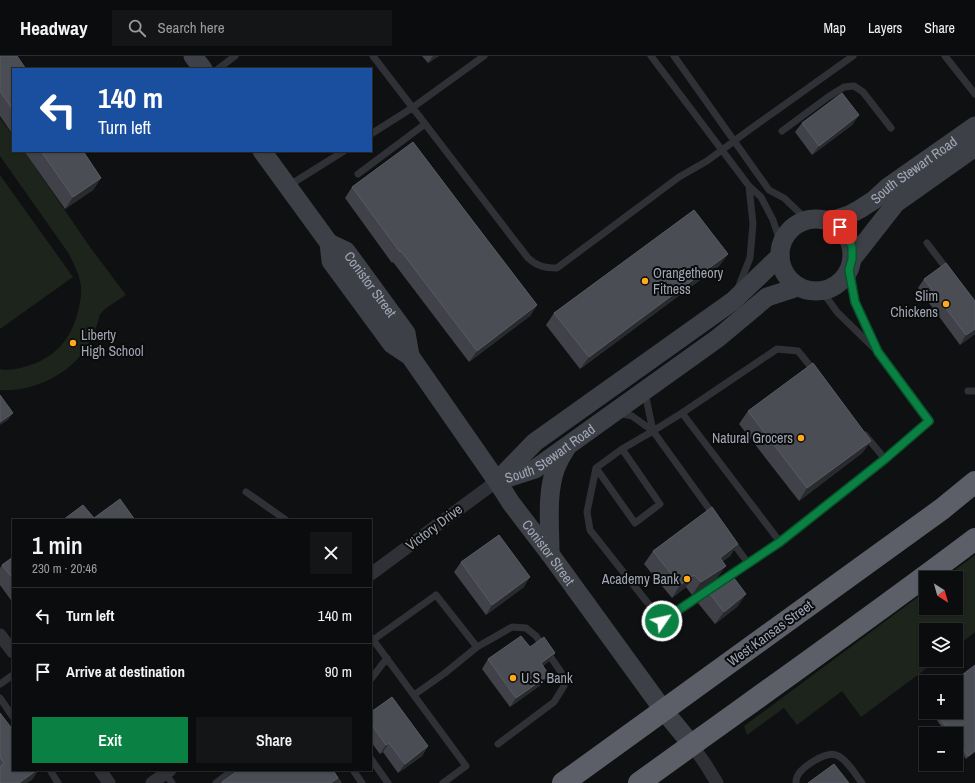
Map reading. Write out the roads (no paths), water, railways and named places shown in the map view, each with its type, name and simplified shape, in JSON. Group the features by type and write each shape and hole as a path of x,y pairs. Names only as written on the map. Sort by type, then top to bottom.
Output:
{"highway":[{"name":"West Kansas Street","path":"563,783 942,509 975,482"},
{"path":"639,783 776,686 910,588 975,538"}],"street":[{"path":"193,56 202,68"},
{"name":"South Stewart Road","path":"830,221 849,215 874,200 888,187 975,126"},
{"name":"South Stewart Road","path":"851,264 896,203 975,147"},
{"name":"Conistor Street","path":"263,152 329,243 346,251 401,326 406,333 410,356 498,481 511,503 664,711 692,745"},
{"path":"818,219 830,221 840,227 847,236 852,247 851,264 843,280 833,287 822,291 810,291 798,286 785,274 782,268 781,250 787,233 796,225 807,220 818,219"},
{"name":"South Stewart Road","path":"498,481 535,442 733,301 781,250"},
{"name":"South Stewart Road","path":"498,481 535,469 718,338 766,297 798,286"},
{"path":"550,554 550,508 552,484 556,467 567,446"},
{"name":"Victory Drive","path":"372,573 498,481"},
{"path":"0,634 12,651"},
{"path":"692,745 717,783"},
{"path":"101,771 109,783"},
{"path":"152,783 169,775"}],"lane":[{"path":"219,68 235,56"},
{"path":"373,56 528,258 537,266 548,268 557,268 679,177 708,161 734,140 852,56"},
{"path":"372,133 412,108 484,56"},
{"path":"651,56 749,186 761,197 773,220 781,250"},
{"path":"674,56 769,190 784,198 807,220"},
{"path":"945,56 975,94"},
{"path":"782,131 844,87 854,86 863,92 891,128"},
{"path":"358,174 425,124"},
{"path":"288,186 342,152"},
{"path":"733,301 750,258 753,224 749,186"},
{"path":"927,244 953,279"},
{"path":"851,264 855,302 878,352"},
{"path":"822,291 837,312 878,352 929,421 885,459 780,542 662,621 590,530 587,512 596,468 622,449 682,413 777,349 798,351 822,381"},
{"path":"645,390 653,431"},
{"path":"615,412 632,416 653,431 721,526"},
{"path":"682,413 780,542"},
{"path":"861,429 885,459"},
{"path":"596,468 635,523 660,504 622,449"},
{"path":"246,492 285,519"},
{"path":"726,532 748,564"},
{"path":"442,783 466,766 372,638 436,595 477,647"},
{"path":"414,695 445,674 477,647 512,627 526,628 536,636 561,672 564,686 554,702 498,744"},
{"path":"372,678 387,658"},
{"path":"0,684 12,676"},
{"path":"0,698 12,715"},
{"path":"796,783 797,777 807,765 825,755 836,755 847,763 862,783"},
{"path":"372,760 388,783"},
{"path":"51,771 57,781"},
{"path":"216,783 232,771"},
{"path":"329,771 338,783"},
{"path":"354,771 362,783"}],"place":[{"name":"Orangetheory Fitness","path":"645,281"},
{"name":"Slim Chickens","path":"946,304"},
{"name":"Liberty High School","path":"73,343"},
{"name":"Natural Grocers","path":"801,438"},
{"name":"Academy Bank","path":"687,579"},
{"name":"U.S. Bank","path":"513,678"}]}
